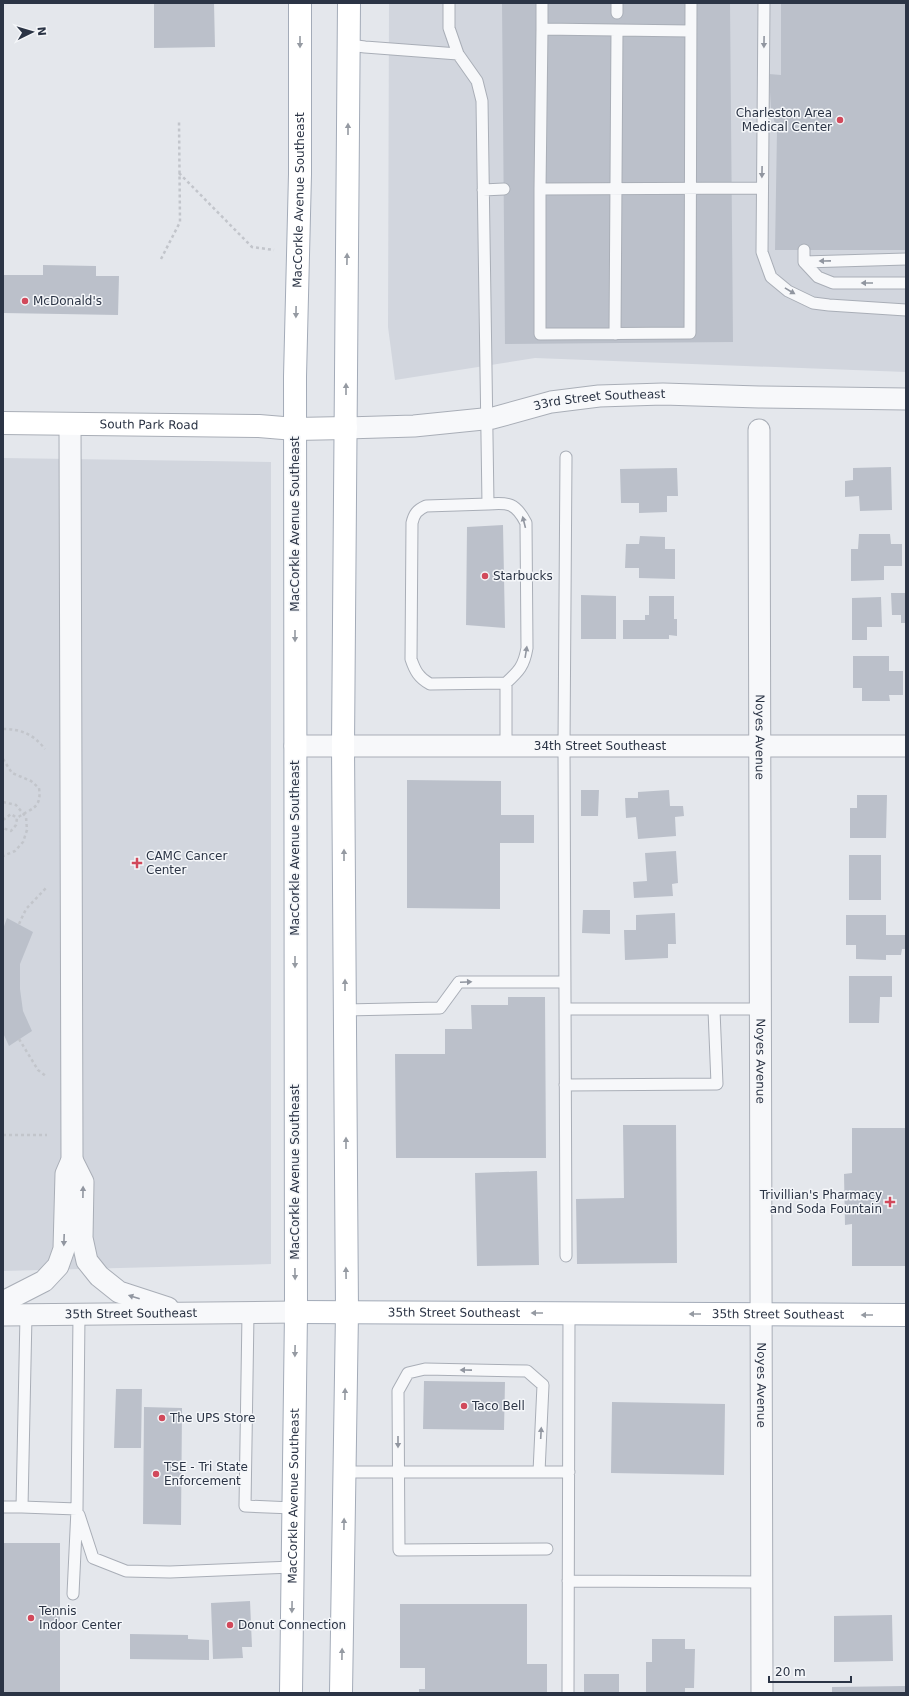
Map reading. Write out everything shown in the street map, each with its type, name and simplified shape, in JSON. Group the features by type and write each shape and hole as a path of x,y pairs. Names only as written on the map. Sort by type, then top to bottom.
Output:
{"main road":[{"name":"MacCorkle Avenue Southeast","path":"291,1693 296,1312 294,377 300,174 300,3"},
{"path":"342,1693 347,1312 343,746 349,3"},
{"name":"South Park Road","path":"3,423 259,426 295,429"},
{"name":"33rd Street Southeast","path":"295,429 346,428"},
{"name":"35th Street Southeast","path":"296,1312 906,1315"}],"street":[{"name":"33rd Street Southeast","path":"346,428 414,426 486,419 551,402 599,396 664,394 906,399"},
{"path":"3,1302 44,1281 58,1266 64,1249 66,1174 72,1160 70,424"},
{"name":"Noyes Avenue","path":"759,430 762,1693"},
{"name":"34th Street Southeast","path":"295,746 906,746"},
{"path":"72,1160 83,1182 82,1238 87,1261 99,1276 119,1292 185,1313"},
{"name":"35th Street Southeast","path":"3,1315 185,1313 248,1314 296,1312"}],"lane":[{"path":"449,3 449,28 458,54 477,81 482,101 488,504"},
{"path":"542,3 540,334 690,334 690,3"},
{"path":"764,3 762,252 770,277 788,290 813,303 906,310"},
{"path":"542,29 690,31"},
{"path":"615,334 618,30"},
{"path":"349,45 458,54"},
{"path":"540,189 762,188"},
{"path":"483,190 504,189"},
{"path":"906,259 804,256 818,278 833,283 906,283"},
{"path":"566,457 564,746 566,1256"},
{"path":"506,684 430,684 422,679 415,671 411,659 412,523 414,515 418,510 426,506 504,502 512,504 522,514 526,523 527,648 525,662 518,672 506,684 506,746"},
{"path":"345,1010 440,1008 459,982 565,982"},
{"path":"565,1009 761,1009"},
{"path":"565,1085 716,1084 714,1010"},
{"path":"568,1693 569,1313"},
{"path":"248,1314 245,1506 293,1508"},
{"path":"22,1507 26,1315"},
{"path":"73,1594 77,1509 79,1315"},
{"path":"539,1472 543,1386 527,1371 425,1369 408,1373 398,1391 400,1550 547,1549"},
{"path":"344,1472 569,1472"},
{"path":"3,1507 77,1509"},
{"path":"77,1509 93,1558 126,1571 170,1572 293,1567"},
{"path":"568,1581 762,1582"}],"path":[{"path":"161,259 180,222 179,121"},
{"path":"179,173 252,247 298,254"},
{"path":"3,729 13,729 28,733 40,742 49,754"},
{"path":"3,759 12,773 31,781 39,788 40,799 35,808 17,818 16,825 11,831 3,829"},
{"path":"3,802 16,805 26,818 27,830 23,842 15,851 3,856"},
{"path":"3,820 11,814 17,818"},
{"path":"19,924 26,909 50,884"},
{"path":"19,1039 38,1070 53,1081"},
{"path":"3,1135 49,1135 52,1132"}],"shaded area":[{"path":"389,3 906,3 906,372 535,358 395,380 388,327"},
{"name":"CAMC Cancer Center","path":"3,458 271,462 271,1264 3,1271"}],"building":[{"path":"154,3 214,3 215,47 154,48"},
{"path":"502,3 730,3 733,342 505,344"},
{"name":"Charleston Area Medical Center","path":"781,3 906,3 906,250 775,250 777,130 771,110 769,74 781,75"},
{"path":"43,265 96,266 96,276 119,276 118,315 3,313 3,275 43,275"},
{"path":"891,467 892,510 860,511 859,496 845,497 845,481 853,480 853,468"},
{"path":"677,468 678,496 667,496 667,512 639,513 639,503 621,503 620,469"},
{"name":"Starbucks","path":"503,525 505,628 466,625 467,527"},
{"path":"859,534 890,534 891,544 902,544 902,566 884,566 884,580 851,581 851,549 858,549"},
{"path":"640,536 665,537 665,549 675,549 675,579 639,578 639,568 625,568 626,544 639,544"},
{"path":"891,593 906,593 906,623 901,623 901,615 892,615"},
{"path":"581,595 616,596 616,639 581,639"},
{"path":"649,596 674,596 674,619 677,619 677,636 669,635 669,639 623,639 623,620 645,620 645,615 649,615"},
{"path":"881,597 882,627 867,627 867,640 852,640 852,598"},
{"path":"853,656 889,656 889,671 903,671 903,695 889,695 890,701 862,701 862,688 853,688"},
{"path":"407,780 501,781 501,815 534,815 534,843 500,843 500,909 407,908"},
{"path":"581,790 599,790 598,816 581,816"},
{"path":"669,790 670,806 683,806 684,816 675,817 676,836 638,839 636,817 626,818 625,798 638,798 638,792"},
{"path":"857,795 887,795 886,838 850,838 850,808 857,808"},
{"path":"676,851 678,883 672,884 673,896 634,898 633,882 647,881 645,853"},
{"path":"849,855 881,855 881,900 849,900"},
{"path":"583,910 610,910 610,934 582,933"},
{"path":"675,913 676,944 668,944 668,958 625,960 624,930 636,930 636,915"},
{"path":"846,915 886,915 886,935 906,935 906,949 902,949 901,955 886,955 886,960 856,959 856,945 846,945"},
{"path":"7,918 33,932 20,964 20,989 23,1011 32,1031 9,1046 3,1033 3,929"},
{"path":"849,976 892,976 892,997 880,997 879,1023 849,1023"},
{"path":"508,997 545,997 546,1158 396,1158 395,1054 445,1054 445,1029 472,1029 471,1005 508,1005"},
{"path":"623,1125 676,1125 677,1263 577,1264 576,1199 624,1198"},
{"path":"852,1128 906,1128 906,1266 852,1266 852,1224 845,1225 844,1174 852,1173"},
{"path":"537,1171 539,1265 477,1266 475,1173"},
{"name":"Taco Bell","path":"424,1381 505,1382 504,1430 423,1429"},
{"path":"116,1389 142,1389 141,1448 114,1448"},
{"path":"612,1402 725,1404 724,1475 611,1473"},
{"path":"144,1407 182,1408 181,1525 143,1524"},
{"name":"Tennis Indoor Center","path":"3,1543 60,1543 60,1693 3,1693"},
{"path":"250,1601 252,1647 242,1647 243,1658 213,1659 211,1603"},
{"path":"400,1604 527,1604 527,1664 547,1664 547,1693 419,1693 419,1689 425,1689 425,1668 400,1668"},
{"path":"892,1615 893,1661 834,1662 834,1616"},
{"path":"130,1634 188,1635 188,1639 209,1640 209,1660 130,1659"},
{"path":"652,1639 685,1639 685,1649 695,1649 694,1688 685,1688 685,1693 646,1692 646,1662 652,1662"},
{"path":"584,1674 619,1674 619,1693 584,1693"},
{"path":"906,1686 906,1693 832,1693 832,1687"}],"place":[{"name":"Charleston Area Medical Center","path":"840,120"},
{"name":"McDonald's","path":"25,301"},
{"name":"Starbucks","path":"485,576"},
{"name":"CAMC Cancer Center","path":"137,863"},
{"name":"Trivillian's Pharmacy and Soda Fountain","path":"890,1202"},
{"name":"Taco Bell","path":"464,1406"},
{"name":"The UPS Store","path":"162,1418"},
{"name":"TSE - Tri State Enforcement","path":"156,1474"},
{"name":"Tennis Indoor Center","path":"31,1618"},
{"name":"Donut Connection","path":"230,1625"}]}
